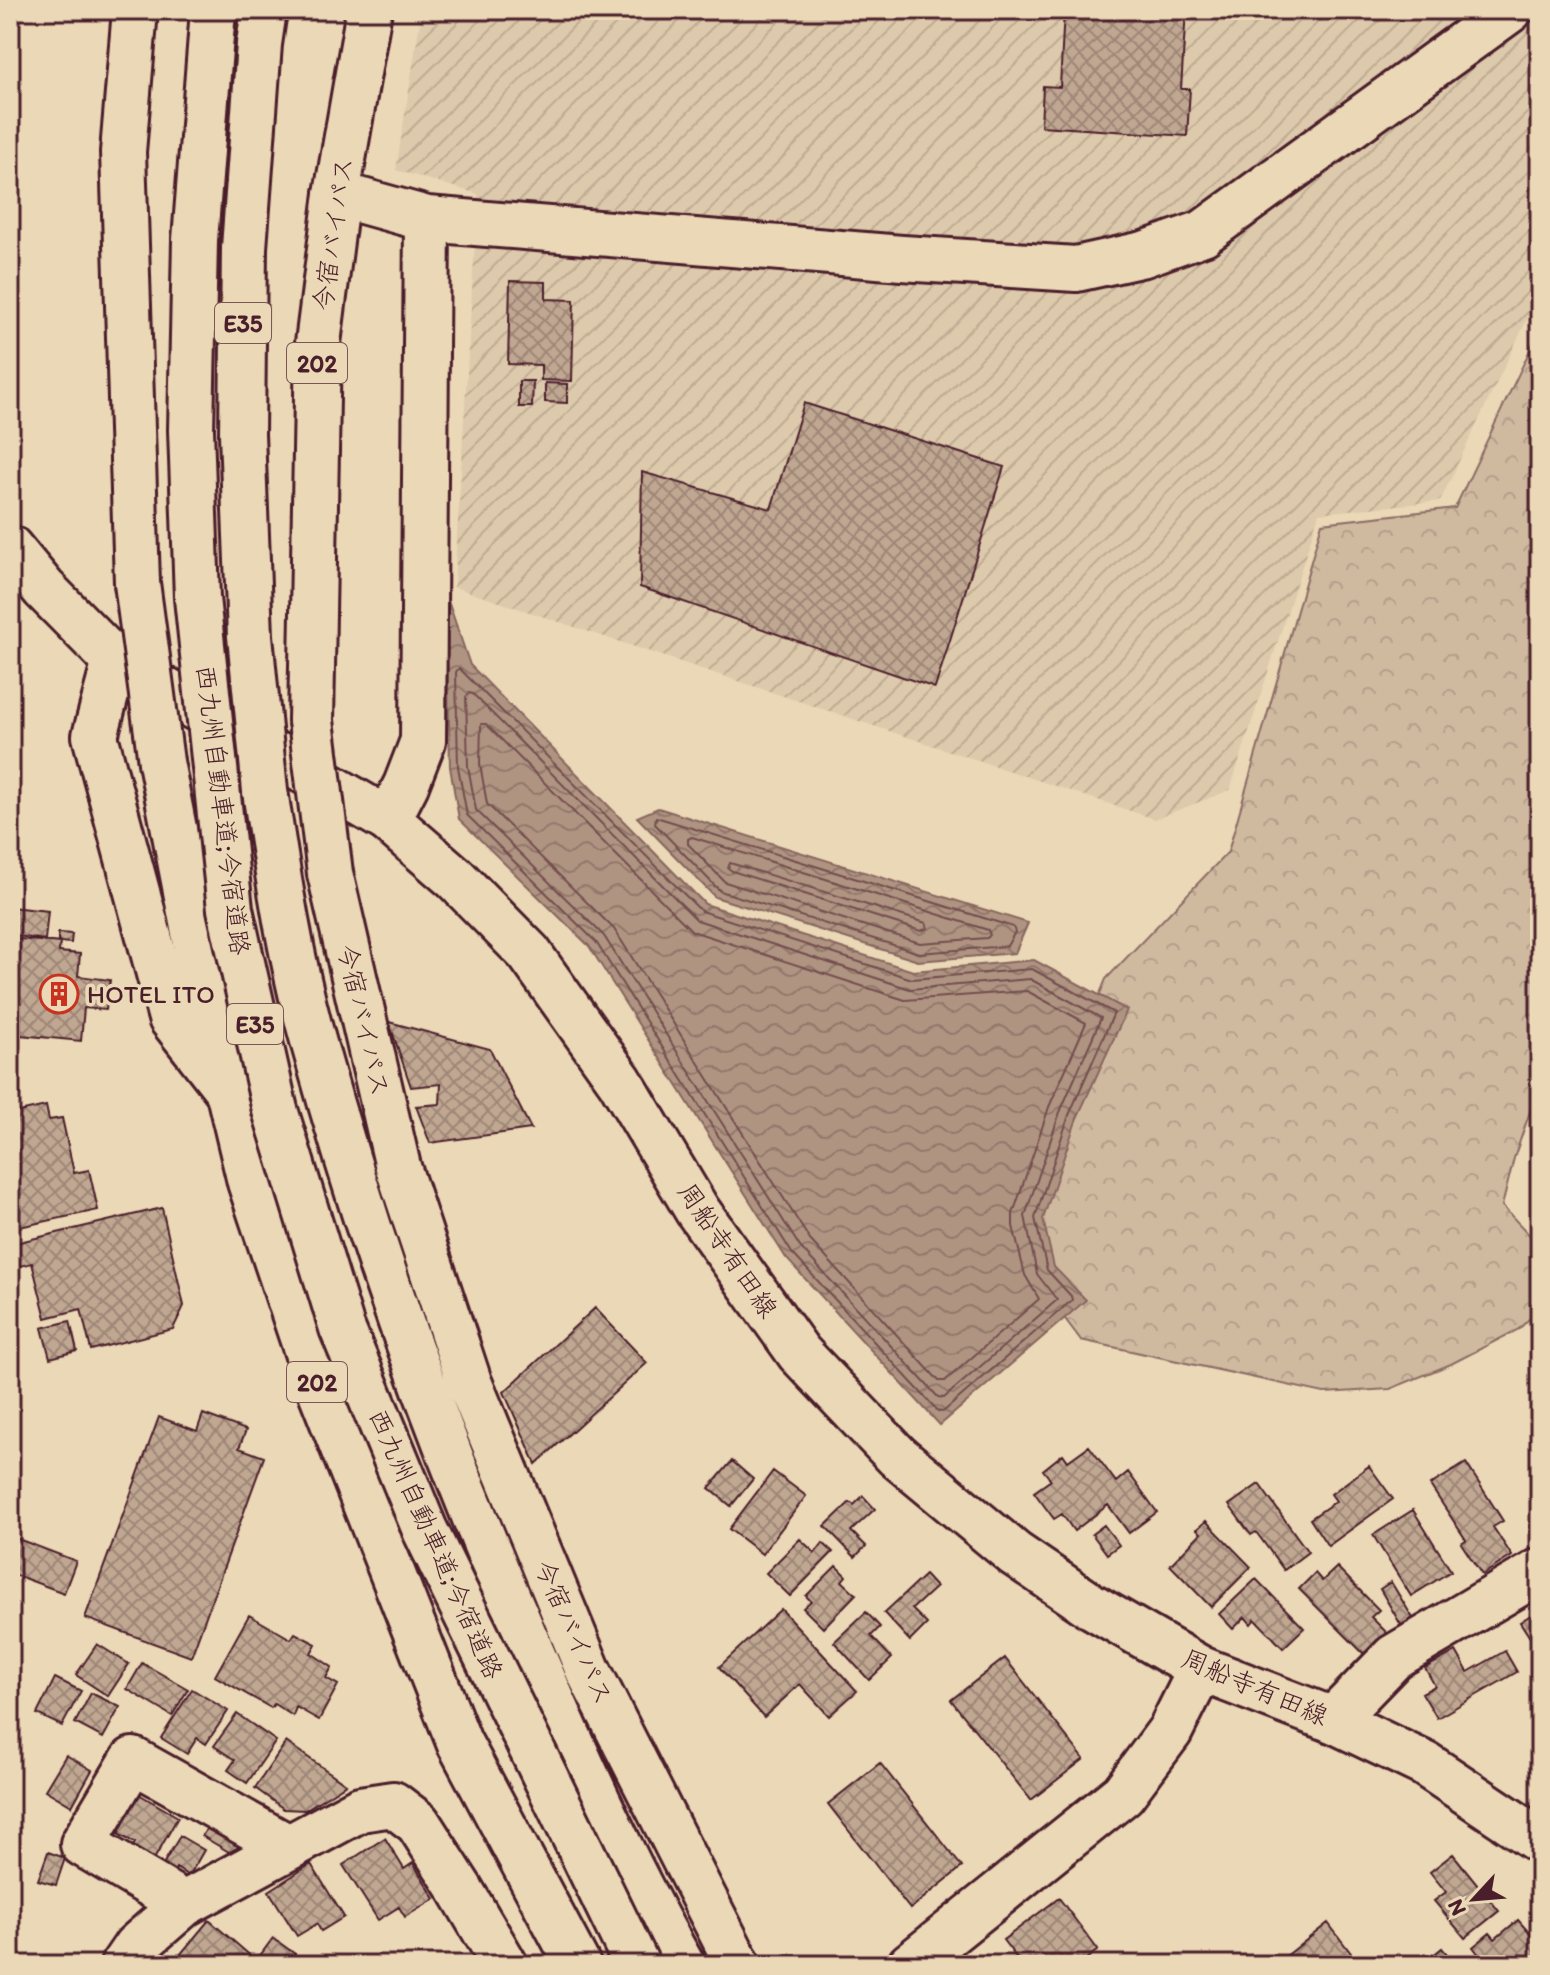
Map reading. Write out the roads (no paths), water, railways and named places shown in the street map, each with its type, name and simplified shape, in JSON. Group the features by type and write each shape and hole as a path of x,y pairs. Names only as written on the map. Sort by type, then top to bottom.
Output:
{"main road":[{"name":"202","path":"135,10 123,152 137,583 161,762 210,1015 250,1182 317,1382 459,1742 578,1965"},
{"name":"西九州自動車道;今宿道路","path":"213,10 195,240 191,430 197,598 230,909 275,1110 342,1328 425,1530 637,1965"},
{"name":"西九州自動車道;今宿道路","path":"264,10 244,248 242,434 250,636 265,791 282,898 313,1042 394,1305 474,1520 583,1771 649,1907 682,1965"},
{"name":"今宿バイパス","path":"369,10 337,194 318,343 311,721 330,873 398,1167 469,1382 588,1670 738,1965"},
{"path":"337,194 427,219 886,257 1076,269 1144,254 1203,233 1510,10"},
{"path":"388,820 423,741 427,219"},
{"name":"周船寺有田線","path":"10,548 44,589 115,661 388,820 455,878 529,953 620,1081 697,1210 799,1353 886,1444 1015,1554 1090,1605 1201,1669 1333,1720 1425,1764 1540,1841"},
{"path":"115,661 95,736 171,1018 228,1091"},
{"path":"1333,1720 1394,1657 1540,1571"},
{"path":"910,1965 1123,1794 1170,1731 1201,1669"},
{"path":"184,1904 83,1844 133,1760 288,1847"},
{"path":"123,1965 136,1946 184,1904 360,1809 393,1804 418,1823 505,1965"},
{"path":"649,1907 689,1965"}],"water":[{"path":"446,595 470,665 705,904 913,971 1034,960 1127,1010 1077,1118 1043,1219 1054,1267 1086,1300 940,1425 786,1258 589,946 459,819 450,767"},
{"path":"658,808 1028,923 1015,953 918,961 715,897 637,817"}],"place":[{"name":"HOTEL ITO","path":"59,994"}]}
